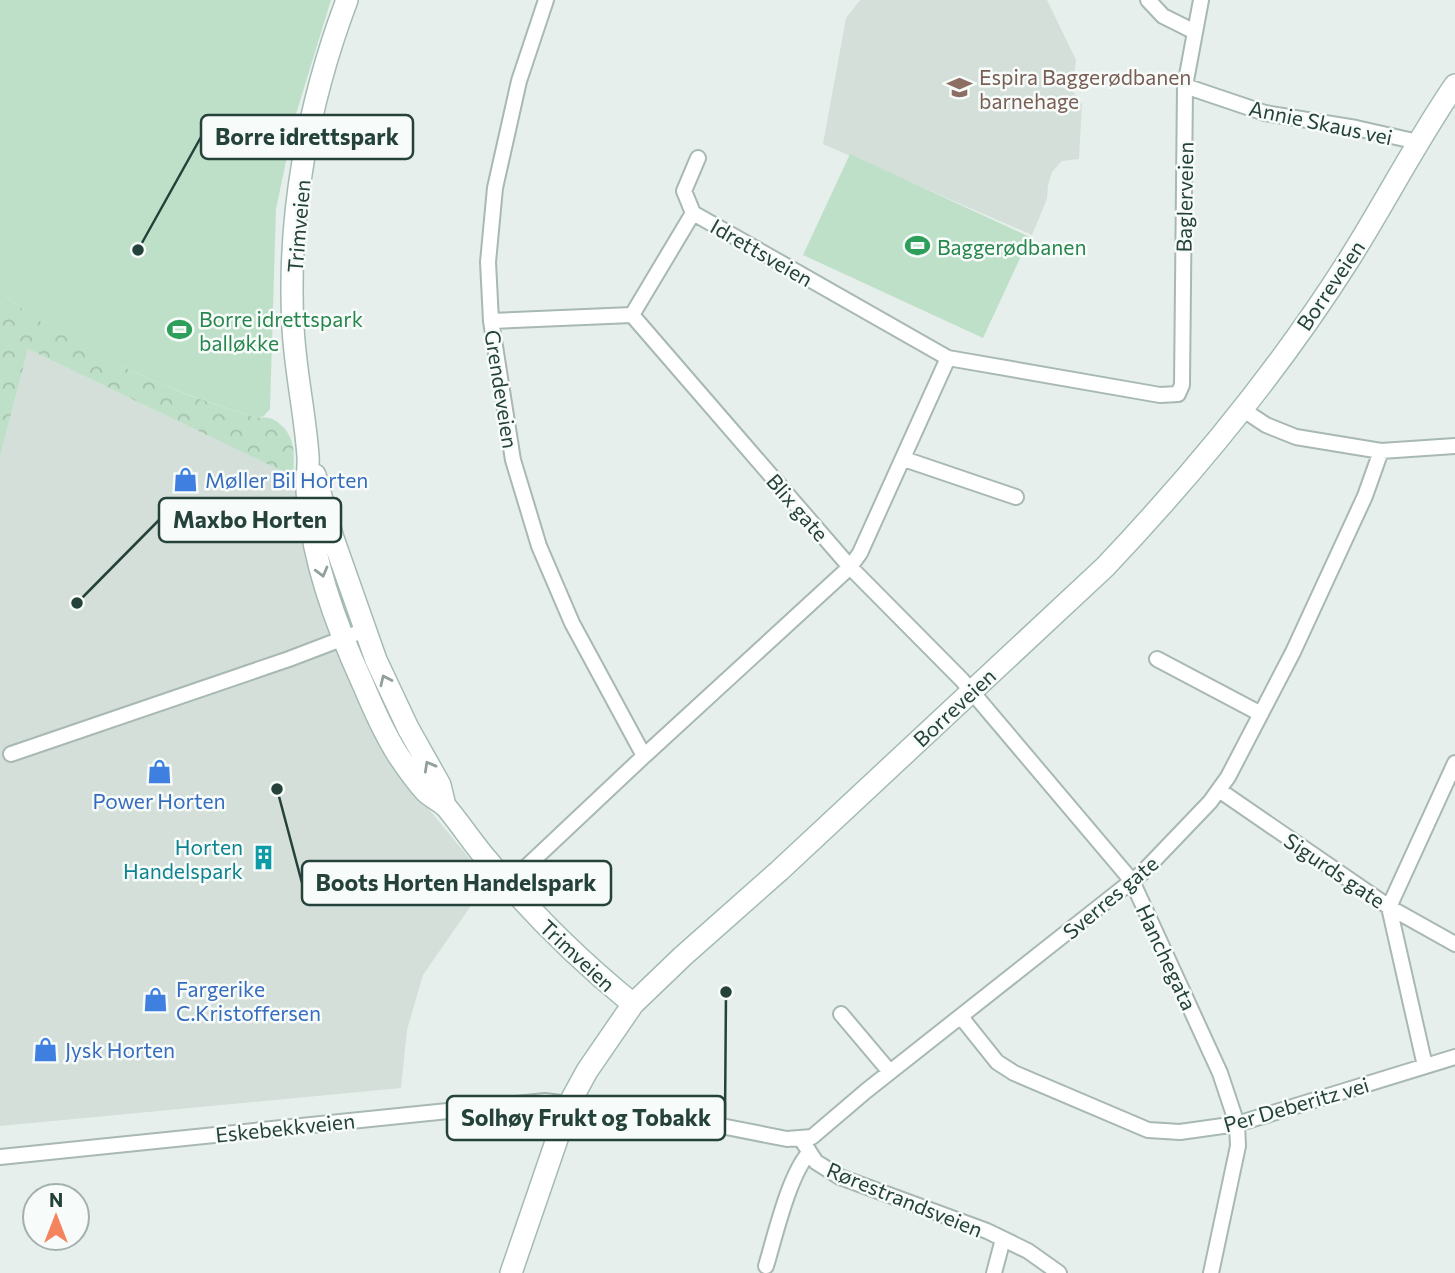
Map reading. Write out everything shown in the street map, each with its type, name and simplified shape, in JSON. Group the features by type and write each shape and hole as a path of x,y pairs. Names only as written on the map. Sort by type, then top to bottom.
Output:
{"main road":[{"name":"Trimveien","path":"347,0 318,88 296,225 293,327 308,457 307,488 314,537 328,595 342,638 373,707 398,754 427,793 445,806 554,936 633,1004"},
{"name":"Borreveien","path":"511,1273 579,1106 587,1071 633,1004 1105,568 1152,517 1242,409 1319,304 1455,85"},
{"name":"Trimveien","path":"308,457 320,486 333,538 376,660 408,728 440,785 445,806"}],"street":[{"name":"Grendeveien","path":"546,0 519,81 496,186 488,262 491,321 513,460 539,546 572,623 644,756"},
{"path":"1148,0 1163,16 1195,32"},
{"name":"Baglerveien","path":"1178,394 1182,385 1185,86 1201,0"},
{"name":"Annie Skaus vei","path":"1185,86 1265,113 1356,128 1418,142"},
{"path":"693,213 684,191 698,158"},
{"name":"Idrettsveien","path":"632,315 693,213 948,358 1160,396 1178,394"},
{"path":"491,321 632,315"},
{"name":"Blix gate","path":"632,315 850,567 962,680 970,692"},
{"path":"508,884 850,567 860,553 948,358"},
{"path":"1242,409 1266,425 1296,437 1381,451 1455,446"},
{"name":"Sverres gate","path":"801,1139 817,1134 890,1072 1132,881 1155,861 1219,790 1293,652 1340,552 1381,451"},
{"path":"904,459 1016,497"},
{"path":"11,754 365,630"},
{"path":"1157,659 1261,714"},
{"name":"Hanchegata","path":"970,692 1132,881 1220,1073 1237,1124 1238,1146 1211,1273"},
{"path":"1425,1066 1389,907 1455,763"},
{"name":"Sigurds gate","path":"1219,790 1389,907 1455,944"},
{"path":"841,1014 890,1072"},
{"name":"Per Deberitz vei","path":"961,1017 997,1062 1014,1073 1149,1130 1180,1132 1237,1124 1455,1057"},
{"name":"Eskebekkveien","path":"0,1157 545,1101 579,1106"},
{"path":"579,1106 621,1117 706,1123 769,1136 801,1139"},
{"name":"Rørestrandsveien","path":"801,1139 821,1166 849,1181 1003,1239 1038,1257 1059,1273"},
{"path":"766,1266 794,1179 809,1153"},
{"path":"993,1273 1003,1239"}],"shaded area":[{"path":"860,0 1047,0 1076,60 1072,90 1082,103 1079,159 1062,161 1052,172 1047,199 1032,235 823,144 846,18"},
{"name":"Horten Handelspark","path":"28,349 294,477 308,539 413,790 488,881 423,975 407,1030 401,1088 0,1126 0,457"}],"green space":[{"path":"0,0 331,0 296,114 276,209 270,409 264,416 259,418 204,400 98,355 48,327 0,292"},
{"name":"Baggerødbanen","path":"850,154 1030,237 983,338 803,255"},
{"path":"0,292 73,341 124,367 204,400 259,418 275,420 290,438 294,477 28,349 0,457"}],"place":[{"name":"Espira Baggerødbanen barnehage","path":"959,88"},
{"name":"Baggerødbanen","path":"917,246"},
{"name":"Borre idrettspark","path":"138,250"},
{"name":"Borre idrettspark balløkke","path":"179,330"},
{"name":"Møller Bil Horten","path":"185,479"},
{"name":"Maxbo Horten","path":"77,603"},
{"name":"Power Horten","path":"159,771"},
{"name":"Boots Horten Handelspark","path":"277,789"},
{"name":"Horten Handelspark","path":"263,858"},
{"name":"Solhøy Frukt og Tobakk","path":"726,992"},
{"name":"Fargerike C.Kristoffersen","path":"156,1000"},
{"name":"Jysk Horten","path":"45,1049"}]}
